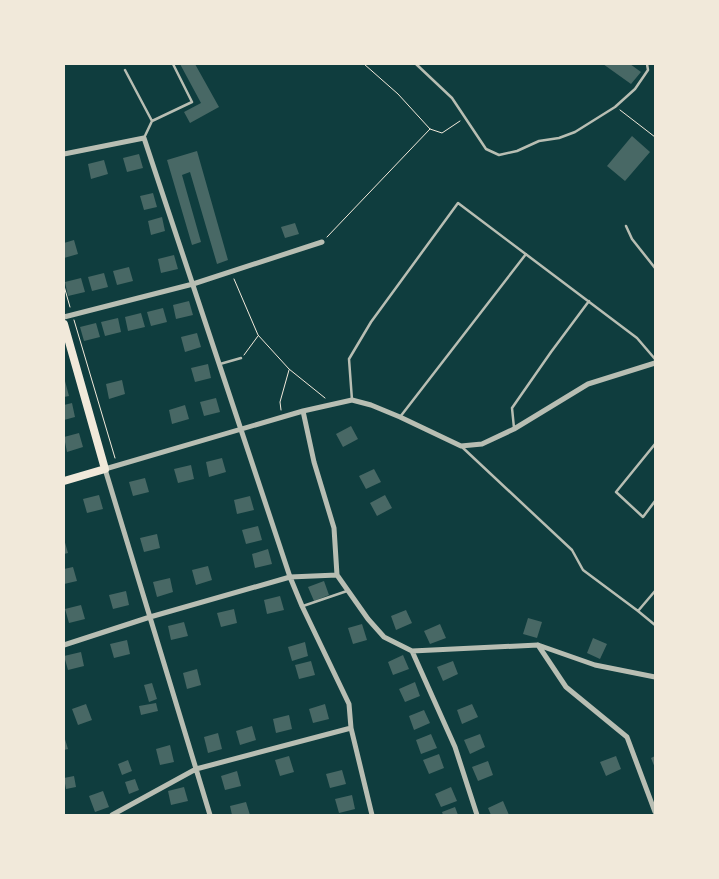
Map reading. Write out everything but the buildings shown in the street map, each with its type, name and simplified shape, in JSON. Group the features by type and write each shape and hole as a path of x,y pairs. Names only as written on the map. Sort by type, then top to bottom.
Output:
{"main road":[{"path":"64,324 105,469 64,481"}],"street":[{"path":"64,154 144,138 290,577 349,704 351,728 372,815"},
{"path":"64,317 193,284 322,242"},
{"path":"210,815 105,469 303,411 352,400 371,405 400,417 461,446 482,444 514,429 588,384 655,363"},
{"path":"303,411 314,462 334,528 337,575 346,590 384,637 412,651 538,645 595,664 655,677"},
{"path":"64,645 150,617 290,577 337,575"},
{"path":"538,645 566,687 627,737 655,812"},
{"path":"412,651 455,747 477,815"},
{"path":"112,815 196,769 351,728"}],"lane":[{"path":"144,138 152,121 192,102 173,64"},
{"path":"416,64 452,98 486,149 499,155 517,151 539,141 559,138 575,132 615,107 635,88 648,70 647,64"},
{"path":"125,70 152,121"},
{"path":"352,400 350,359 371,322 458,203 638,338 655,359"},
{"path":"626,226 632,239 655,268"},
{"path":"400,417 526,254"},
{"path":"514,429 512,408 550,352 589,301"},
{"path":"220,364 241,358"},
{"path":"655,444 616,492 643,517 655,501"},
{"path":"461,446 572,550 583,570 655,625"},
{"path":"302,606 346,590"},
{"path":"638,611 655,591"}],"path":[{"path":"364,64 398,94 430,129 442,133 465,117"},
{"path":"615,107 655,137"},
{"path":"322,242 430,129"},
{"path":"231,272 258,335 289,369 325,398 329,405"},
{"path":"64,286 118,466"},
{"path":"241,358 258,335"},
{"path":"283,417 280,402 289,369"}]}
